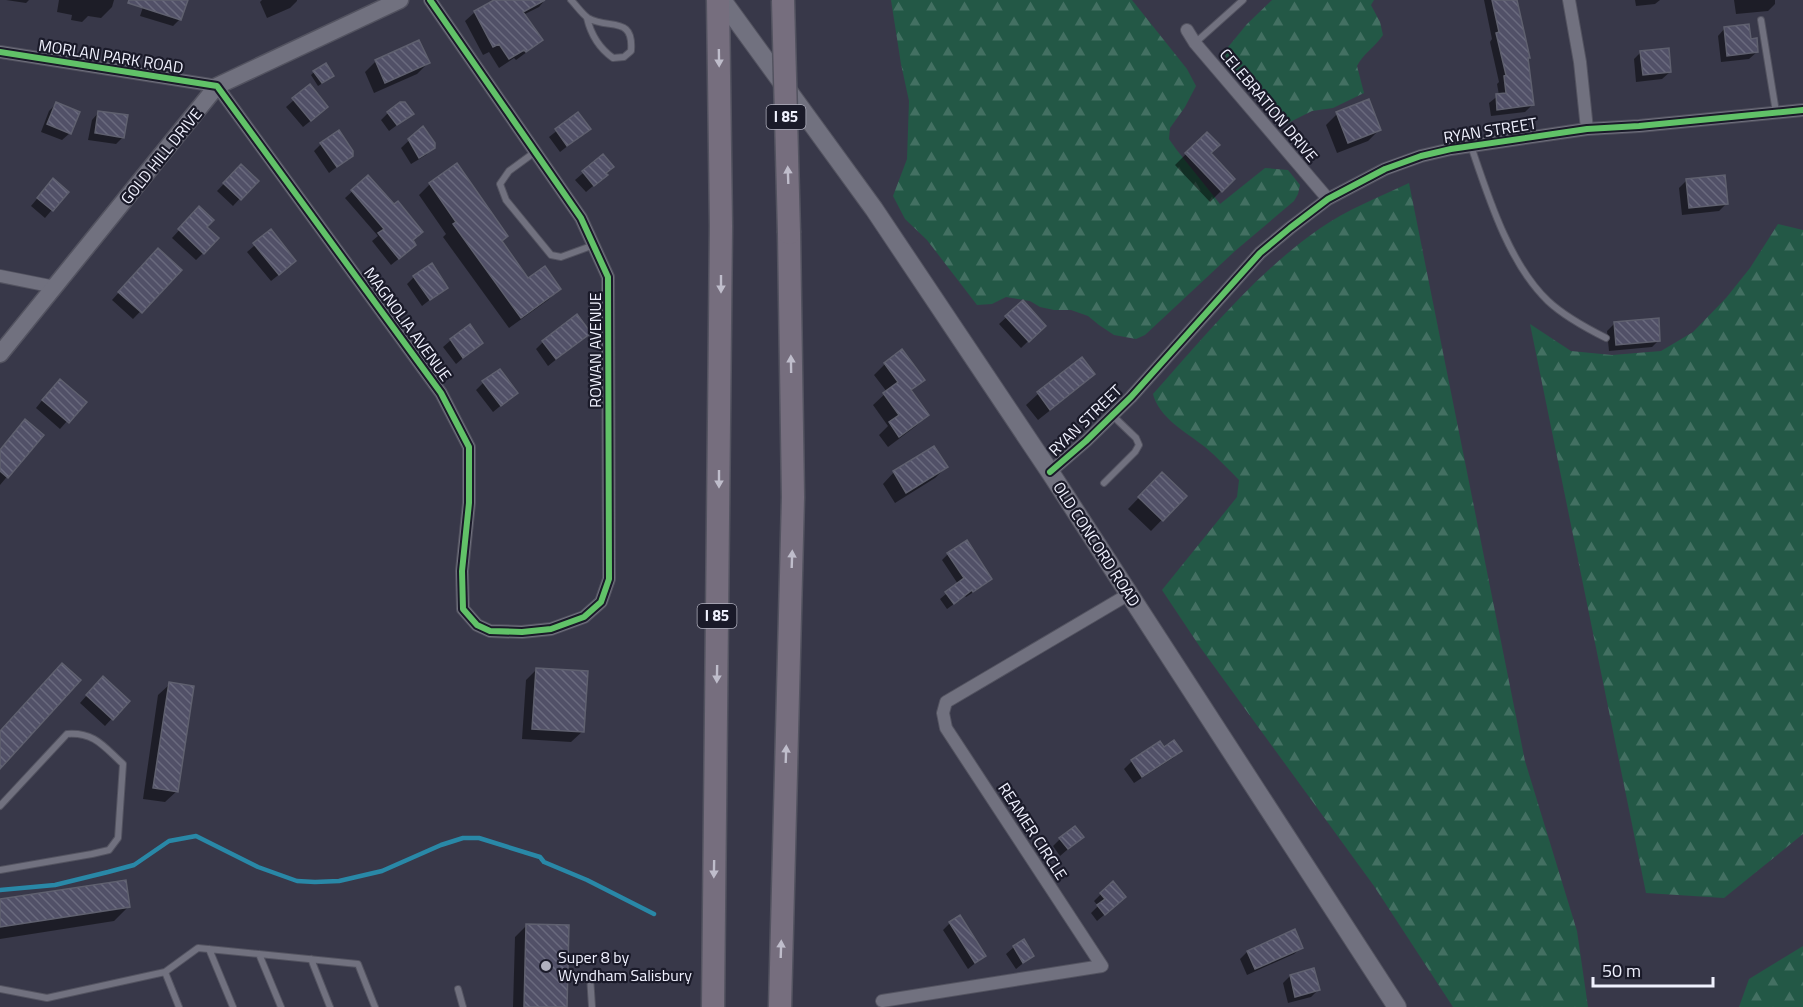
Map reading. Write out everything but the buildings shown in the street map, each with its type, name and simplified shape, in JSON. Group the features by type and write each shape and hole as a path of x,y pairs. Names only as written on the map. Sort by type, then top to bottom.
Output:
{"highway":[{"name":"I 85","path":"713,1007 721,226 720,0"},
{"name":"I 85","path":"780,1007 793,496 783,0"}],"main road":[{"name":"OLD CONCORD ROAD","path":"720,0 874,209 1050,472 1397,1007"}],"street":[{"name":"GOLD HILL DRIVE","path":"0,354 217,86 400,0"},
{"name":"ROWAN AVENUE","path":"430,0 581,218 608,277 609,579 601,602 584,617 551,629 522,632 490,631 477,625 466,613"},
{"path":"1569,0 1580,62 1587,129"},
{"name":"CELEBRATION DRIVE","path":"1187,30 1195,43 1328,199"},
{"name":"MORLAN PARK ROAD","path":"0,52 217,86"},
{"name":"MAGNOLIA AVENUE","path":"217,86 441,393 469,447 469,503 462,571 463,609 466,613"},
{"name":"RYAN STREET","path":"1050,472 1112,415 1260,253 1328,199 1385,169 1421,156 1471,146 1587,129 1803,110"},
{"path":"0,276 56,287"},
{"name":"REAMER CIRCLE","path":"882,1001 1102,966 946,728 943,713 946,702 1129,594"}],"lane":[{"path":"571,0 587,18 589,29 606,53 614,58 624,57 631,51 632,39 628,30 617,24 587,18"},
{"path":"1195,43 1243,0"},
{"path":"1761,20 1776,113"},
{"path":"1471,146 1489,200 1530,280 1548,301 1569,317 1606,338"},
{"path":"535,152 509,171 500,184 506,200 551,255 561,257 594,245"},
{"path":"1104,483 1135,453 1139,445 1136,438 1112,415"},
{"path":"0,807 68,734 90,735 123,764 118,838 109,850 0,870"},
{"path":"0,989 47,998 165,972 198,948 358,964 375,1007"},
{"path":"209,950 233,1007"},
{"path":"259,954 281,1007"},
{"path":"311,959 330,1007"},
{"path":"165,972 179,1007"},
{"path":"590,976 592,1007"},
{"path":"458,989 463,1007"}],"green space":[{"path":"891,0 1132,0 1187,69 1196,86 1170,128 1169,139 1220,204 1265,168 1288,170 1300,185 1298,194 1294,201 1235,251 1145,335 1136,339 1114,335 1088,316 1071,310 1040,307 1030,301 1006,297 992,304 977,305 927,240 905,219 893,196 907,159 909,101"},
{"path":"1272,0 1374,0 1371,5 1380,22 1383,35 1357,66 1364,93 1333,108 1312,111 1288,123 1234,74 1224,52 1247,24"},
{"path":"1409,183 1525,761 1577,931 1588,1007 1453,1007 1374,886 1200,647 1162,590 1237,497 1239,480 1209,451 1167,417 1156,403 1153,394 1231,307 1296,247 1340,216"},
{"path":"1778,224 1803,230 1803,834 1724,898 1646,893 1530,324 1571,351 1612,355 1661,351 1693,332 1726,298 1750,268"},
{"path":"1803,946 1803,1007 1739,1007 1749,979"}],"waterway":[{"path":"0,890 55,885 134,865 169,841 196,836 258,867 297,881 315,882 339,881 382,871 441,845 463,838 479,838 540,857 544,862 587,880 654,914"}],"cycle path":[{"path":"0,52 217,86 441,393 469,447 469,503 462,571 463,609 477,625 490,631 522,632 551,629 584,617 601,602 609,579 608,277 581,218 430,0"},
{"path":"1050,472 1131,397 1260,253 1328,199 1385,169 1421,156 1451,149 1587,129 1803,110"}],"place":[{"name":"Super 8 by Wyndham Salisbury","path":"546,966"}]}
